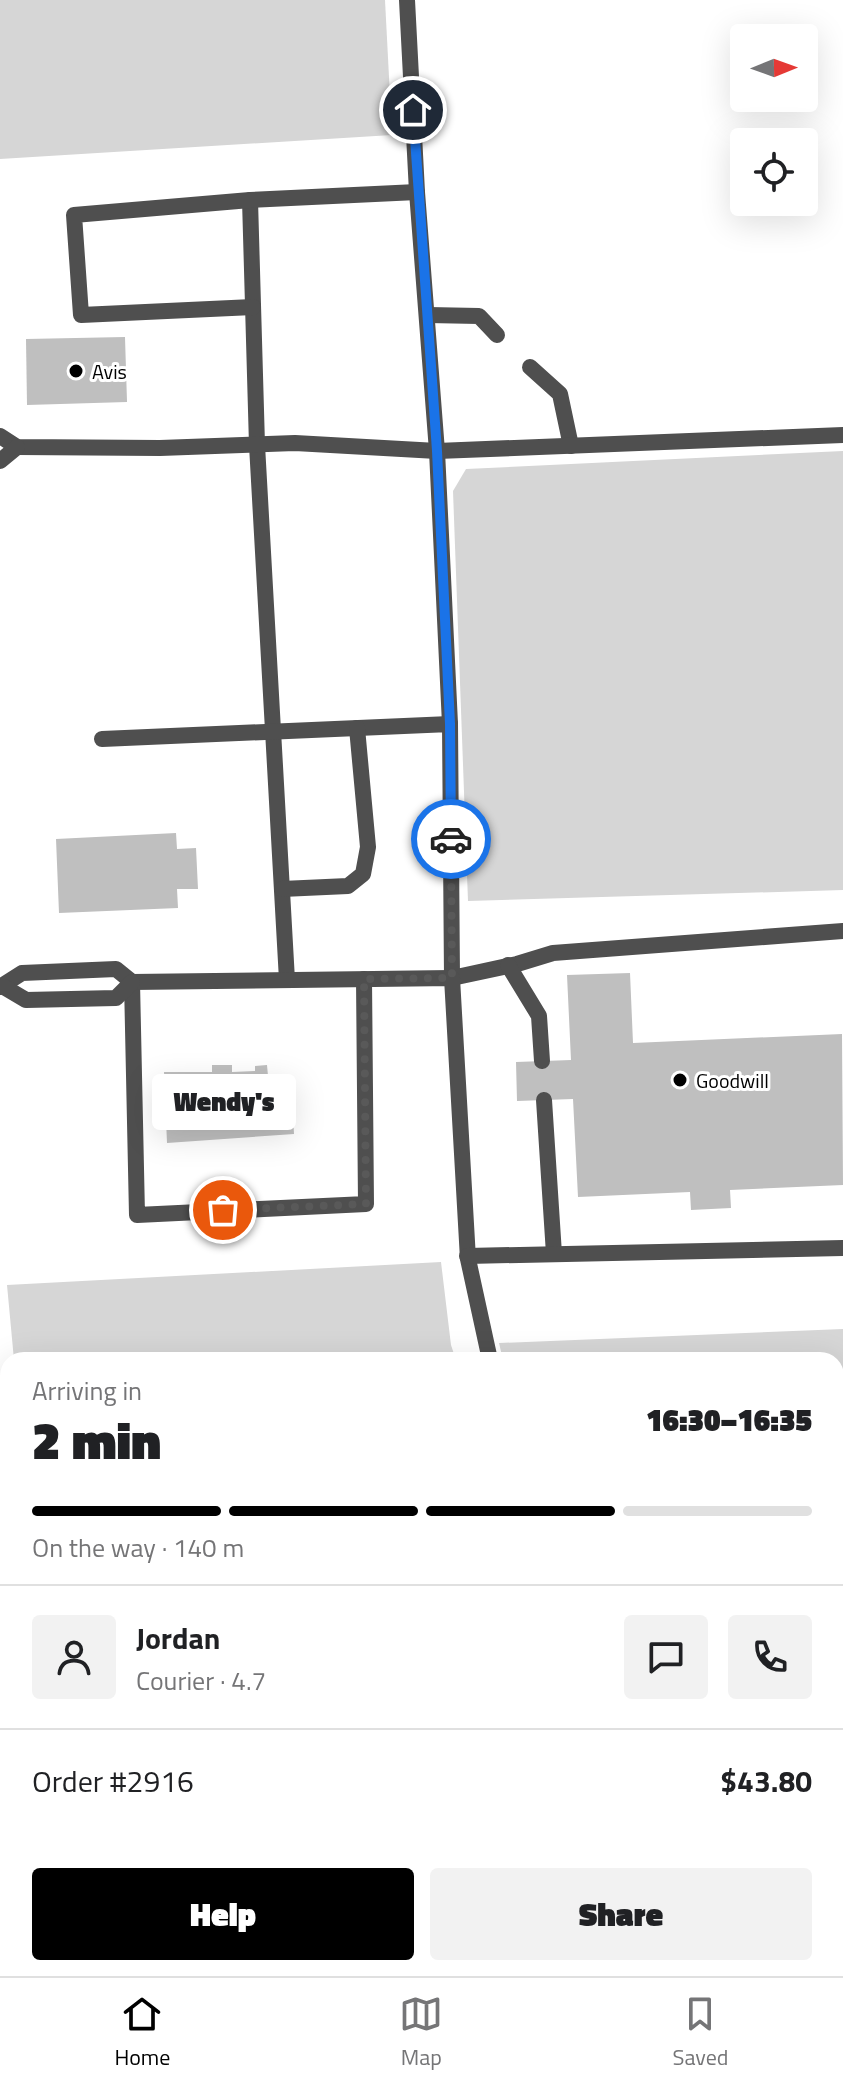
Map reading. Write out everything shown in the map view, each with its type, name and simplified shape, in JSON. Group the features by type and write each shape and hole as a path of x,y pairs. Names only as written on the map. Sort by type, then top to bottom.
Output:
{"lane":[{"path":"407,0 417,192 437,451 450,724 452,978 467,1256 488,1352"},
{"path":"253,307 81,315 74,215 250,200 417,192"},
{"path":"250,200 257,445 287,980"},
{"path":"428,315 479,316 497,335"},
{"path":"530,367 560,394 571,446"},
{"path":"0,436 17,447 160,448 295,443 437,451 843,435"},
{"path":"0,461 17,447"},
{"path":"102,739 450,724"},
{"path":"282,889 348,886 363,874 368,847 357,728"},
{"path":"132,982 116,998 26,1000 2,987 22,973 116,969 132,982 452,978 553,953 843,931"},
{"path":"508,965 539,1016 542,1061"},
{"path":"132,982 137,1215 366,1204 364,979"},
{"path":"544,1100 554,1254"},
{"path":"467,1256 843,1248"}],"shaded area":[{"path":"0,0 385,0 392,135 0,159"},
{"path":"843,451 843,890 468,901 453,491 466,469"},
{"path":"441,1262 453,1352 13,1352 7,1285"},
{"path":"843,1329 843,1352 501,1352 499,1343"}],"building":[{"name":"Avis","path":"125,337 127,402 27,405 26,339"},
{"path":"176,833 177,849 196,848 198,889 177,889 178,908 59,913 56,839"},
{"name":"Goodwill","path":"630,973 633,1043 842,1034 843,1185 730,1190 731,1208 691,1210 690,1192 578,1197 573,1099 517,1101 516,1062 571,1060 567,975"},
{"path":"212,1065 232,1065 232,1072 255,1071 255,1066 267,1065 270,1098 292,1097 294,1134 167,1143 164,1072 212,1072"}],"way so far":[{"path":"223,1210 366,1204 364,979 452,978 451,839"}],"place":[{"name":"Avis","path":"76,371"},
{"name":"Goodwill","path":"680,1080"},
{"name":"Wendy's","path":"223,1210"}],"route":[{"path":"413,110 437,451 450,724 451,839"}]}
